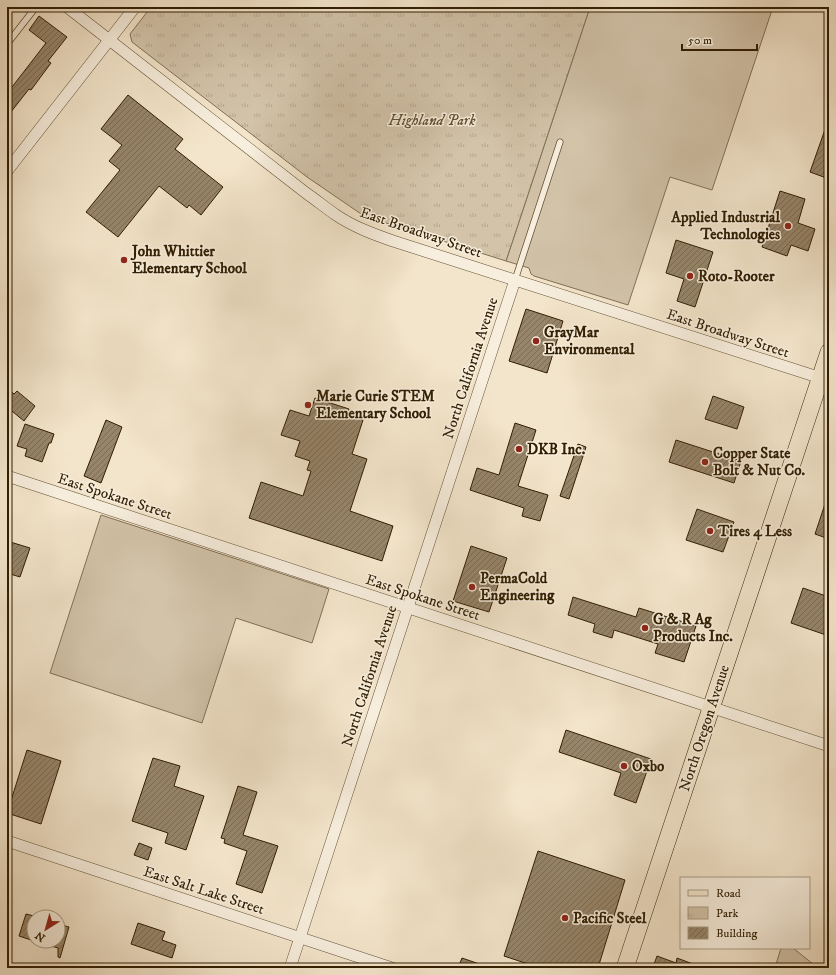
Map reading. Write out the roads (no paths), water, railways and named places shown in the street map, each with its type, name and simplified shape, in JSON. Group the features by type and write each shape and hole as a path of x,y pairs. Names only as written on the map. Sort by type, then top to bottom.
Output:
{"main road":[{"name":"North Oregon Avenue","path":"626,968 711,707 825,379 829,352"}],"street":[{"name":"East Broadway Street","path":"67,7 336,215 371,233 825,379"},
{"path":"7,171 135,7"},
{"name":"North California Avenue","path":"290,968 515,280"},
{"name":"East Spokane Street","path":"7,476 829,746"},
{"name":"East Salt Lake Street","path":"7,841 392,968"}],"lane":[{"path":"7,44 36,7"},
{"path":"515,280 560,142"}],"place":[{"name":"Applied Industrial Technologies","path":"788,226"},
{"name":"John Whittier Elementary School","path":"124,260"},
{"name":"Roto-Rooter","path":"690,276"},
{"name":"GrayMar Environmental","path":"536,341"},
{"name":"Marie Curie STEM Elementary School","path":"308,405"},
{"name":"DKB Inc.","path":"519,449"},
{"name":"Copper State Bolt & Nut Co.","path":"705,462"},
{"name":"Tires 4 Less","path":"710,531"},
{"name":"PermaCold Engineering","path":"472,587"},
{"name":"G & R Ag Products Inc.","path":"645,628"},
{"name":"Oxbo","path":"624,766"},
{"name":"Pacific Steel","path":"565,918"}],"park label":[{"name":"Highland Park","path":"432,120"}]}
